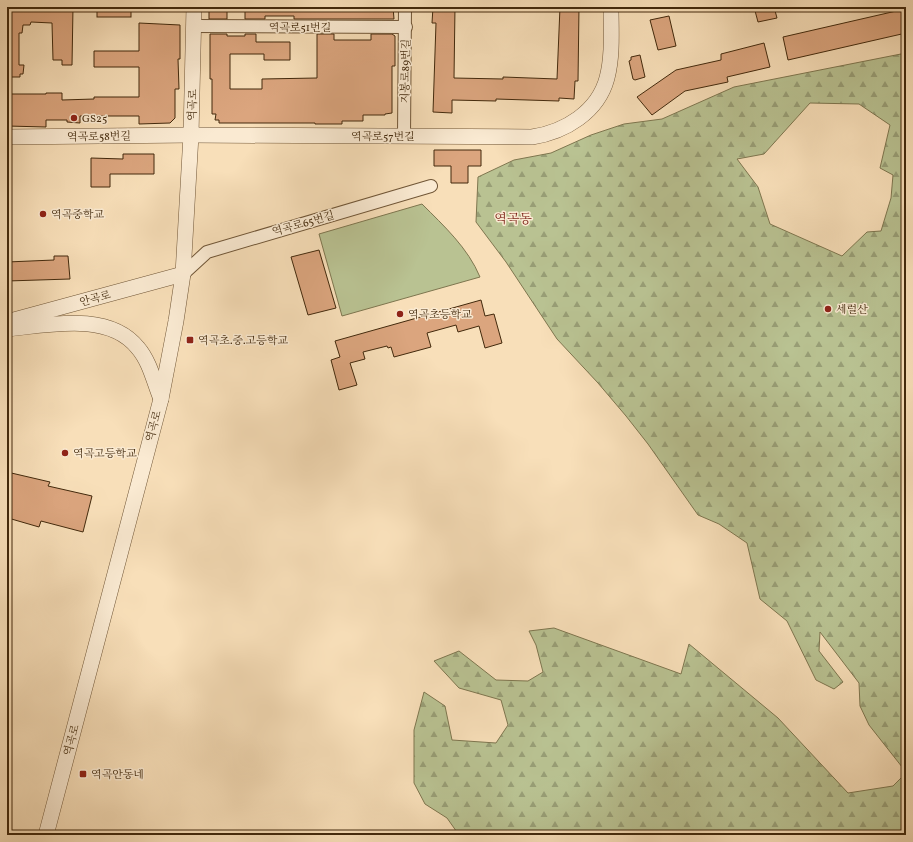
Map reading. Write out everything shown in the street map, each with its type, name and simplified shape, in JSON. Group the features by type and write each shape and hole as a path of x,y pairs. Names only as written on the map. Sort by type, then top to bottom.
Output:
{"street":[{"name":"역곡로","path":"46,835 160,399 176,321 182,274 191,135 194,7"},
{"name":"지봉로89번길","path":"404,136 405,7"},
{"name":"역곡로57번길","path":"191,135 532,137 544,135 572,123 581,117 595,103 601,93 607,77 610,62 611,7"},
{"name":"역곡로51번길","path":"194,26 406,27"},
{"name":"역곡로58번길","path":"7,137 191,135"},
{"name":"역곡로65번길","path":"182,274 207,252 431,186"},
{"name":"안곡로","path":"7,322 182,274"},
{"path":"7,329 74,323 109,328 127,336 139,348 146,359 160,399"}],"green space":[{"path":"906,53 906,772 869,725 860,706 859,683 820,632 819,651 843,682 834,689 816,680 787,621 760,599 747,543 719,524 698,515 648,444 626,416 557,339 506,262 476,222 478,177 514,160 551,153 591,135 624,124 662,119 734,87","holes":["810,103 859,104 890,125 880,168 893,175 891,198 881,231 867,232 842,256 770,224 758,187 737,159 764,154"]},
{"path":"422,204 447,229 462,247 475,266 480,277 342,316 319,234"},
{"path":"554,628 681,674 689,644 778,718 848,793 893,786 906,773 906,835 459,835 447,818 425,804 414,783 414,730 424,692 445,706 452,740 496,743 508,725 501,700 459,688 434,661 459,651 496,680 528,681 543,672 536,645 529,631"}],"building":[{"path":"7,7 73,7 72,65 62,65 62,60 53,60 52,23 31,22 30,25 23,25 22,33 19,33 19,65 24,65 23,74 20,74 20,77 7,77"},
{"path":"97,7 131,7 131,17 97,17"},
{"path":"209,7 227,7 227,19 209,19"},
{"path":"245,7 393,7 394,19 294,19 294,16 265,16 265,19 245,19"},
{"path":"433,7 455,7 454,78 503,79 503,77 557,79 560,7 579,7 578,81 575,81 574,99 559,98 559,101 496,99 496,101 452,100 452,113 433,112 436,23 432,23"},
{"path":"754,7 774,7 777,18 758,22"},
{"path":"905,9 906,33 788,60 783,37"},
{"path":"669,16 676,46 658,50 650,20"},
{"path":"139,23 180,25 180,59 178,59 179,89 175,89 175,118 170,123 139,124 139,116 80,116 80,123 67,122 67,120 46,120 46,127 7,126 7,94 62,93 62,100 94,99 94,97 139,97 139,67 94,67 94,51 139,51"},
{"path":"210,34 245,36 245,34 256,34 256,42 290,42 290,60 264,60 264,54 230,54 230,89 262,89 262,79 317,78 317,34 334,34 334,40 371,40 371,34 392,34 395,36 395,66 392,66 392,113 385,115 363,115 363,121 342,121 342,124 219,123 219,120 215,120 216,114 212,114"},
{"path":"764,43 770,67 727,77 728,82 685,91 652,115 637,97 676,70 721,60 721,54"},
{"path":"640,55 645,77 635,80 633,79 629,61 631,60 631,57"},
{"path":"434,150 481,150 481,166 468,166 468,183 451,183 451,166 434,166"},
{"path":"123,154 154,154 154,174 110,174 110,187 91,187 91,158 123,159"},
{"path":"319,250 336,308 308,315 291,257"},
{"path":"54,256 68,256 70,279 7,281 7,262 54,260"},
{"path":"481,300 485,316 494,314 502,343 485,348 479,326 458,332 456,325 427,333 431,347 394,357 391,347 388,348 387,346 363,352 365,359 350,363 357,385 339,390 331,360 340,357 335,341"},
{"path":"7,472 50,482 48,486 92,496 83,532 41,521 39,527 8,518 10,509 7,509"}],"place":[{"name":"GS25","path":"74,118"},
{"name":"역곡중학교","path":"43,214"},
{"name":"세럴산","path":"828,309"},
{"name":"역곡초등학교","path":"400,314"},
{"name":"역곡초.중.고등학교","path":"190,340"},
{"name":"역곡고등학교","path":"65,453"},
{"name":"역곡안동네","path":"83,774"}],"district":[{"name":"역곡동","path":"513,218"}]}
